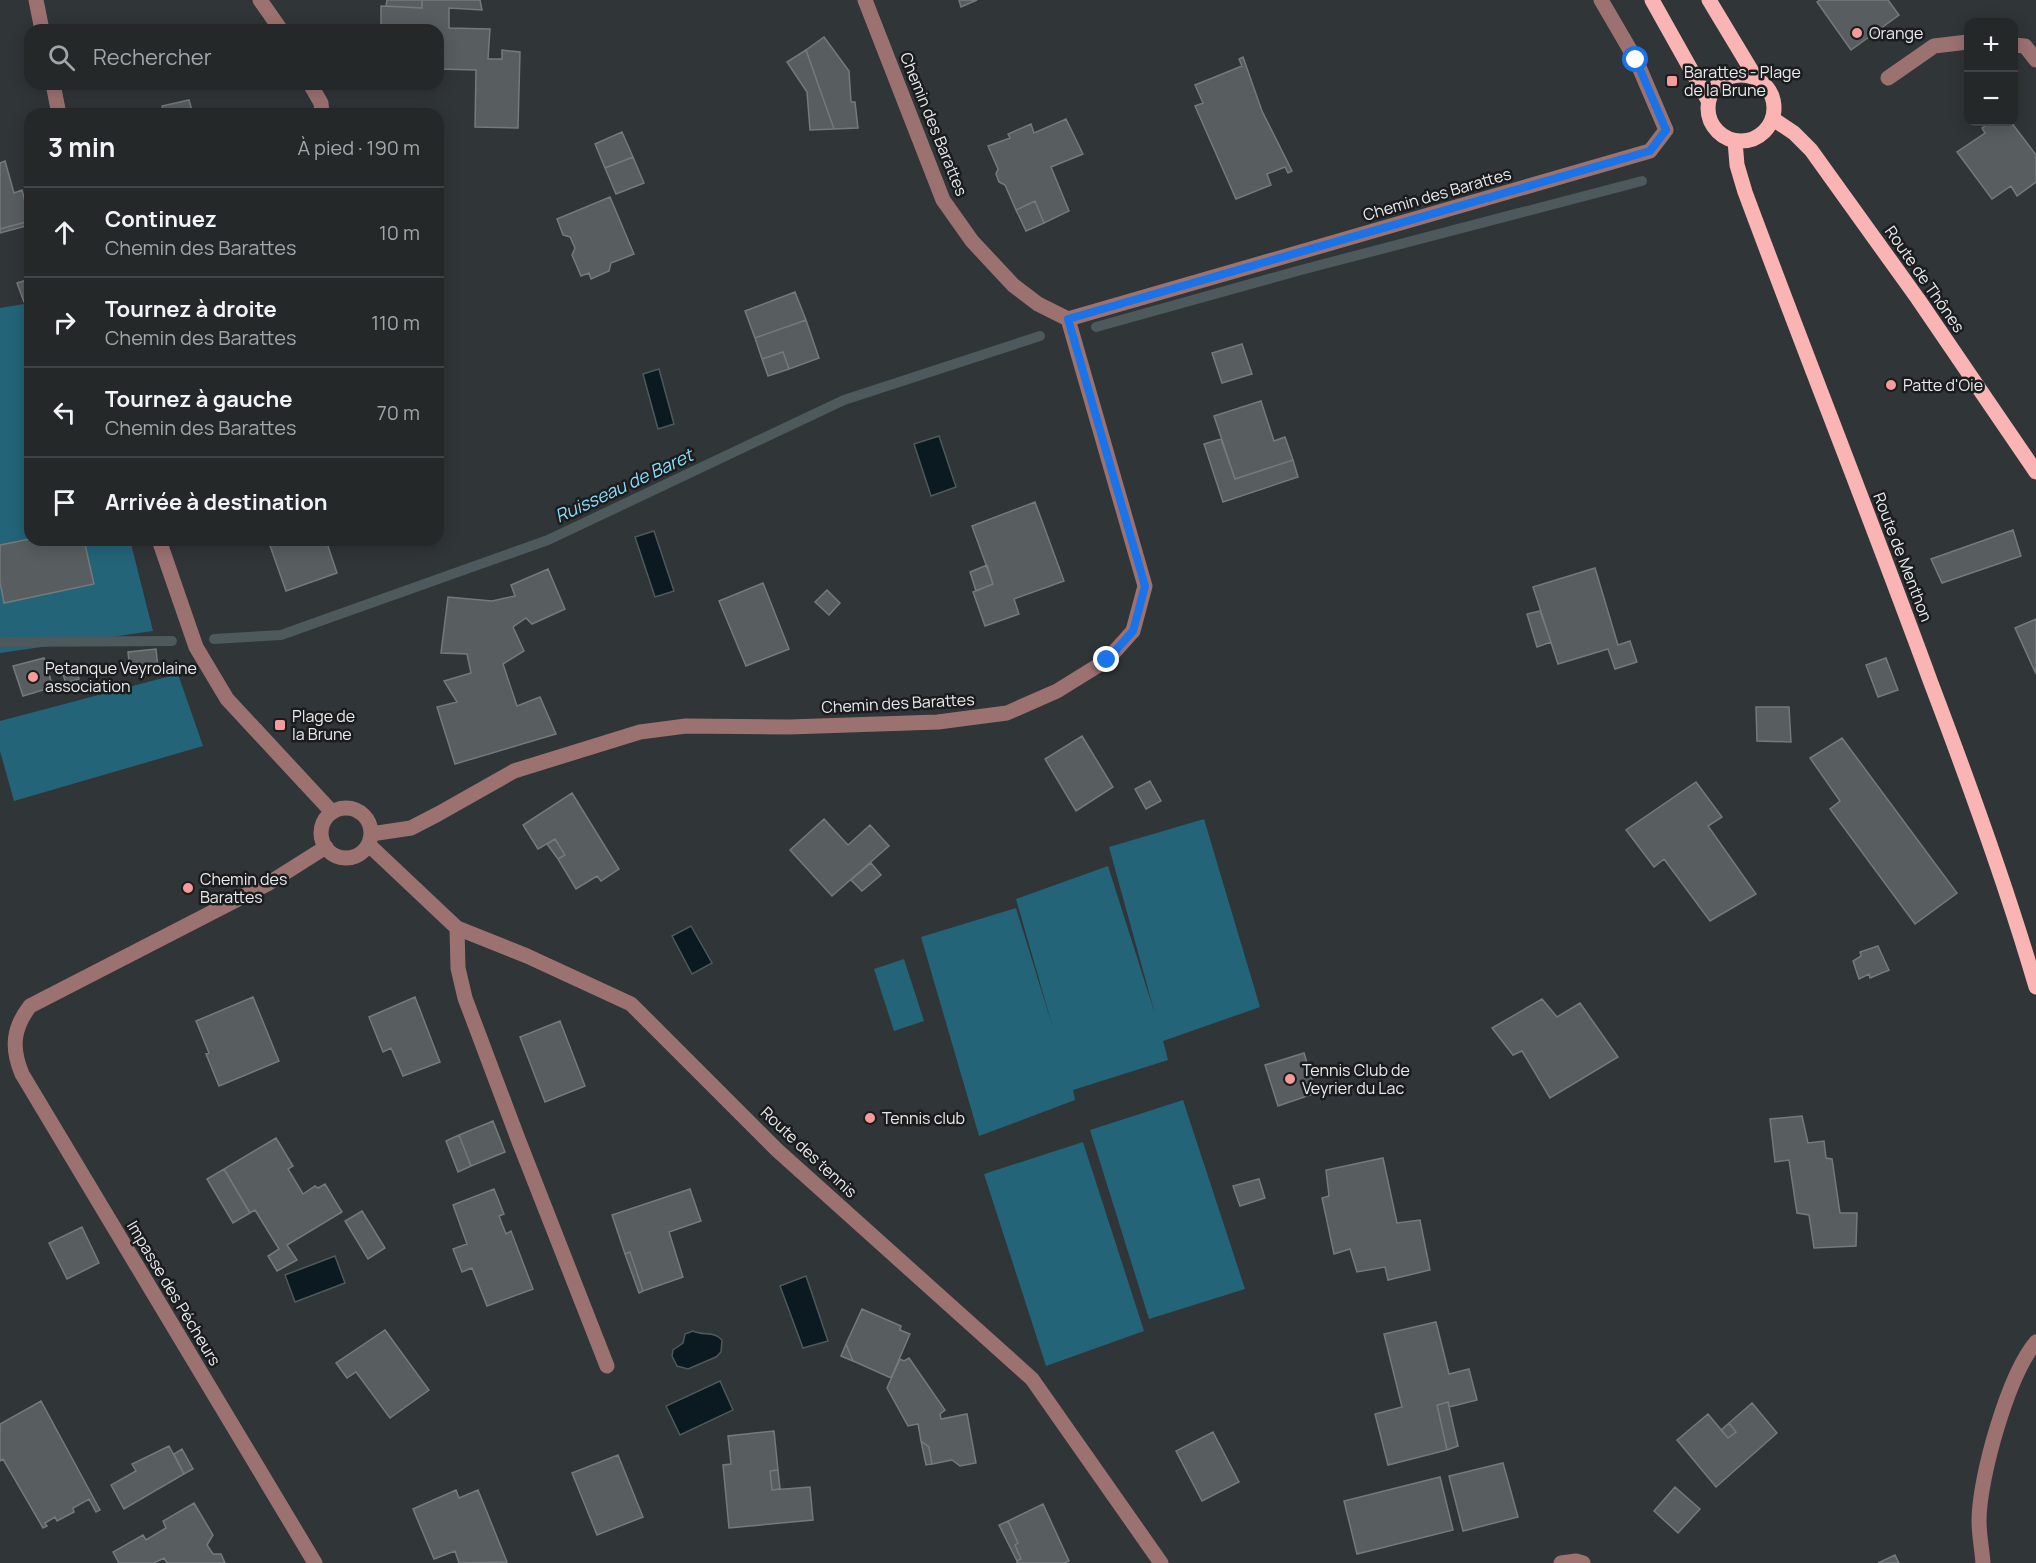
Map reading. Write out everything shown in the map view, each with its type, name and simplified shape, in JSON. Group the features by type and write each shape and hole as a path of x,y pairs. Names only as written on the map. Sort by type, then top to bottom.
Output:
{"main road":[{"path":"1652,0 1708,100 1708,115 1714,128 1721,135 1735,141 1750,141 1758,137 1773,119 1772,95 1764,83 1756,78 1745,75 1729,76 1716,86 1708,100"},
{"path":"1708,0 1756,78"},
{"name":"Route de Thônes","path":"1773,119 1794,133 1811,150 1918,299 2036,472"},
{"name":"Route de Menthon","path":"1735,141 1737,165 1745,192 1971,789 2013,908 2036,987"}],"street":[{"path":"36,0 41,24"},
{"path":"260,0 276,24"},
{"name":"Chemin des Barattes","path":"865,0 944,200 972,241 1013,285 1038,304 1068,319 1650,151 1666,130 1636,60 1601,0"},
{"path":"1888,78 1934,46 1964,42"},
{"path":"2018,45 2025,46 2036,60"},
{"path":"54,90 58,108"},
{"path":"313,90 321,108"},
{"name":"Chemin des Barattes","path":"370,839 411,828 514,771 640,732 686,726 789,727 938,722 1007,713 1057,691 1107,660 1133,631 1145,586 1068,319"},
{"path":"161,546 196,647 227,699 332,812"},
{"path":"346,807 359,811 369,822 370,839 359,855 345,858 332,854 326,847 321,830 332,812 346,807"},
{"name":"Route des tennis","path":"370,839 457,928 527,956 631,1004 777,1150 1032,1379 1161,1563"},
{"name":"Impasse des Pécheurs","path":"315,1563 22,1074 15,1054 15,1036 21,1018 30,1006 268,883 326,847"},
{"path":"457,928 458,968 465,998 607,1366"},
{"path":"1983,1563 1979,1522 1986,1470 2008,1397 2020,1367 2036,1342"},
{"path":"1561,1563 1576,1561 1582,1563"}],"shaded area":[{"path":"24,304 24,546 132,546 153,631 0,653 0,308"},
{"path":"659,369 674,424 658,429 643,374"},
{"path":"939,436 956,487 931,496 914,444"},
{"path":"654,531 674,591 655,597 635,537"},
{"path":"178,674 203,746 14,801 0,751 0,721"},
{"path":"1204,819 1260,1007 1163,1041 1168,1060 1073,1090 1075,1100 979,1136 921,937 1016,908 1053,1028 1016,899 1108,866 1155,1014 1109,847"},
{"path":"691,926 712,963 692,974 672,936"},
{"path":"904,959 924,1021 894,1031 874,969"},
{"path":"1183,1100 1245,1289 1149,1319 1090,1130"},
{"path":"1083,1142 1144,1331 1046,1366 984,1174"},
{"path":"335,1256 345,1283 295,1302 285,1275"},
{"path":"806,1276 828,1341 803,1348 780,1286"},
{"path":"693,1331 719,1337 722,1340 721,1352 716,1357 688,1369 677,1366 672,1356 673,1350 683,1343 685,1334"},
{"path":"720,1381 733,1410 680,1435 666,1406"}],"building":[{"path":"387,0 422,0 422,8 386,6"},
{"path":"422,0 480,0 482,10 449,8 449,28 490,29 488,59 502,59 502,50 520,52 518,128 475,127 476,70 444,69 444,24 381,24 381,6 422,8"},
{"path":"959,0 977,0 961,7"},
{"name":"Orange","path":"1820,0 1888,0 1899,15 1851,50 1817,2"},
{"path":"824,37 849,71 851,102 855,102 858,128 834,129 806,50"},
{"path":"806,50 834,129 810,130 807,92 787,62"},
{"path":"1243,57 1262,111 1292,171 1288,173 1285,167 1267,174 1271,185 1236,199 1195,106 1203,103 1195,85 1242,66 1239,59"},
{"path":"189,100 191,108 162,108 162,106"},
{"path":"1066,119 1083,154 1051,167 1069,211 1044,223 1035,201 1016,210 1005,185 999,182 996,174 998,169 988,146 1010,138 1008,134 1031,124 1034,133"},
{"path":"1985,126 2014,126 2036,155 2036,182 2017,196 2011,186 1992,199 1957,152 1985,133 1982,128"},
{"path":"622,132 633,157 605,168 595,144"},
{"path":"633,157 644,183 616,194 605,168"},
{"path":"5,161 14,193 22,190 24,223 0,229 0,163"},
{"path":"610,197 634,254 611,263 609,271 591,279 589,273 581,276 572,255 575,248 570,237 563,235 557,219"},
{"path":"1035,201 1044,223 1026,231 1016,210"},
{"path":"24,223 24,227 0,233 0,229"},
{"path":"24,281 24,302 17,283"},
{"path":"795,292 806,320 755,338 745,311"},
{"path":"806,320 819,358 789,369 783,352 762,359 755,338"},
{"path":"1242,344 1252,374 1222,383 1212,353"},
{"path":"783,352 789,369 768,376 762,359"},
{"path":"1261,401 1274,441 1285,437 1293,460 1235,479 1214,416"},
{"path":"1221,439 1235,479 1293,460 1298,477 1223,502 1204,444"},
{"path":"1035,502 1064,581 1014,599 1019,614 985,626 973,592 993,584 972,526"},
{"path":"2013,530 2021,556 1942,583 1931,559"},
{"path":"24,540 24,546 85,546 94,584 4,603 0,582 0,545"},
{"path":"270,546 328,546 337,573 286,591"},
{"path":"987,565 993,584 976,591 970,572"},
{"path":"1595,568 1618,645 1630,641 1637,662 1615,669 1608,649 1558,664 1533,587"},
{"path":"548,569 565,609 532,624 526,618 513,627 524,651 503,664 517,706 540,697 556,734 455,764 437,707 457,702 444,681 471,673 467,654 441,653 448,597 492,601 515,596 511,585"},
{"path":"763,583 789,649 746,666 719,601"},
{"path":"827,590 840,603 829,615 815,602"},
{"path":"1540,611 1551,642 1537,647 1527,614"},
{"path":"2036,619 2036,674 2015,628"},
{"path":"156,649 158,668 130,670 128,652"},
{"name":"Petanque Veyrolaine association","path":"44,658 53,687 23,696 13,666"},
{"path":"1886,658 1898,690 1878,697 1866,665"},
{"path":"75,665 79,679 66,683 61,669"},
{"path":"1756,707 1789,707 1791,742 1757,741"},
{"path":"1082,736 1113,787 1076,811 1045,759"},
{"path":"1842,738 1957,893 1915,924 1830,809 1840,801 1810,758"},
{"path":"1150,781 1161,801 1146,809 1135,789"},
{"path":"1696,782 1722,817 1708,826 1756,894 1710,921 1664,859 1654,867 1626,830"},
{"path":"572,793 619,869 601,881 597,876 576,889 558,859 565,855 555,839 538,849 523,825"},
{"path":"824,819 848,845 870,825 889,846 832,896 790,850"},
{"path":"555,839 565,855 558,859 547,844"},
{"path":"871,863 881,875 862,891 851,880"},
{"path":"1878,946 1889,970 1870,978 1869,974 1859,979 1853,961 1861,956 1860,952"},
{"path":"253,997 279,1061 219,1086 196,1021"},
{"path":"415,997 440,1062 403,1076 391,1048 383,1052 369,1017"},
{"path":"1542,999 1557,1017 1580,1003 1618,1057 1550,1098 1522,1051 1513,1055 1492,1028"},
{"path":"560,1021 585,1086 545,1102 520,1037"},
{"name":"Tennis Club de Veyrier du Lac","path":"1304,1053 1316,1093 1278,1106 1265,1065"},
{"path":"1802,1116 1808,1143 1824,1141 1826,1158 1832,1159 1840,1213 1857,1213 1856,1246 1814,1248 1809,1215 1797,1213 1789,1160 1775,1162 1770,1119"},
{"path":"493,1121 505,1152 471,1166 459,1135"},
{"path":"459,1135 471,1166 458,1172 446,1141"},
{"path":"276,1138 293,1166 288,1169 303,1194 315,1186 318,1188 325,1184 342,1212 287,1245 297,1260 277,1271 268,1256 279,1249 255,1210 250,1213 224,1169"},
{"path":"1383,1158 1397,1223 1420,1220 1430,1270 1388,1280 1385,1267 1357,1272 1350,1249 1334,1254 1322,1198 1329,1196 1326,1170"},
{"path":"224,1169 250,1213 233,1223 207,1179"},
{"path":"1259,1179 1265,1198 1240,1206 1233,1186"},
{"path":"494,1189 504,1214 499,1216 506,1234 511,1231 533,1289 487,1306 472,1268 462,1272 453,1249 467,1244 453,1205"},
{"path":"690,1189 701,1221 669,1232 683,1277 643,1291 630,1252 625,1254 612,1215"},
{"path":"362,1211 385,1248 368,1259 345,1221"},
{"path":"82,1227 99,1263 67,1279 49,1243"},
{"path":"630,1252 643,1291 639,1293 625,1254"},
{"path":"862,1309 901,1326 900,1330 910,1334 891,1378 853,1361 846,1344"},
{"path":"1436,1322 1449,1374 1469,1369 1477,1400 1449,1407 1448,1402 1437,1405 1447,1450 1388,1465 1375,1414 1402,1407 1384,1334"},
{"path":"385,1330 429,1390 390,1418 356,1372 347,1378 336,1363"},
{"path":"846,1344 853,1361 841,1356"},
{"path":"909,1358 945,1410 940,1414 941,1419 967,1414 976,1463 960,1466 952,1460 932,1464 929,1447 921,1441 918,1424 908,1426 887,1388 900,1359 904,1361"},
{"path":"41,1401 100,1510 96,1512 89,1499 73,1508 74,1512 57,1521 55,1517 45,1523 47,1526 43,1528 3,1459 0,1461 0,1424"},
{"path":"1448,1402 1458,1446 1447,1450 1437,1405"},
{"path":"1752,1403 1777,1433 1716,1487 1677,1440 1708,1414 1728,1438 1736,1432 1729,1423"},
{"path":"1729,1423 1736,1432 1728,1438 1721,1430"},
{"path":"774,1431 778,1470 770,1471 772,1490 810,1487 813,1520 729,1528 723,1465 731,1464 728,1436"},
{"path":"1213,1432 1239,1482 1202,1501 1176,1451"},
{"path":"921,1441 929,1447 932,1464 926,1465"},
{"path":"169,1446 184,1474 124,1509 111,1485 136,1471 132,1464"},
{"path":"182,1449 193,1469 184,1474 174,1454"},
{"path":"618,1455 643,1517 597,1535 572,1473"},
{"path":"1503,1463 1518,1517 1463,1531 1449,1476"},
{"path":"778,1470 780,1489 772,1490 770,1471"},
{"path":"1440,1477 1453,1530 1357,1554 1344,1501"},
{"path":"1675,1487 1700,1509 1678,1533 1654,1511"},
{"path":"456,1490 459,1498 478,1490 507,1562 459,1563 455,1551 434,1559 413,1509"},
{"path":"194,1503 213,1535 207,1545 213,1554 221,1554 225,1563 167,1563 164,1558 154,1563 119,1563 113,1552 143,1535 146,1540 166,1528 163,1521"},
{"path":"1043,1504 1069,1561 1065,1563 1017,1563 1021,1559 1015,1545 1018,1543 1008,1521"},
{"path":"1008,1521 1018,1543 1015,1545 1021,1559 1017,1561 999,1525"},
{"path":"1895,1555 1899,1563 1878,1563"}],"waterway":[{"name":"Ruisseau de Baret","path":"1096,327 1301,270 1642,181"},
{"name":"Ruisseau de Baret","path":"214,639 281,635 548,540 844,400 1040,336"},
{"name":"Ruisseau de Baret","path":"0,642 172,641"}],"place":[{"name":"Orange","path":"1857,33"},
{"name":"Barattes - Plage de la Brune","path":"1672,81"},
{"name":"Patte d'Oie","path":"1891,385"},
{"name":"Petanque Veyrolaine association","path":"33,677"},
{"name":"Plage de la Brune","path":"280,725"},
{"name":"Chemin des Barattes","path":"188,888"},
{"name":"Tennis Club de Veyrier du Lac","path":"1290,1079"},
{"name":"Tennis club","path":"870,1118"}],"route":[{"path":"1107,660 1133,631 1145,586 1068,319 1650,151 1666,130 1636,60"}]}
